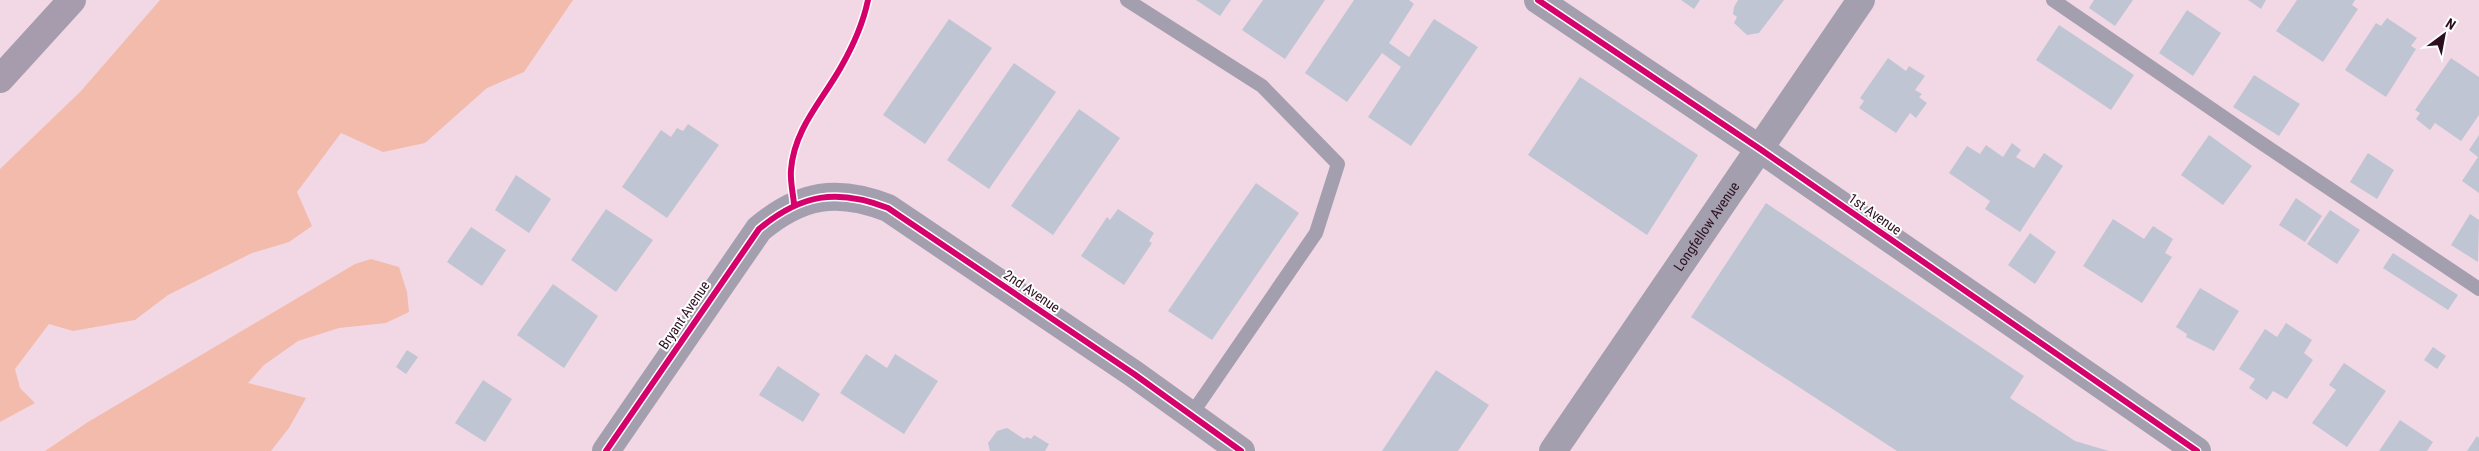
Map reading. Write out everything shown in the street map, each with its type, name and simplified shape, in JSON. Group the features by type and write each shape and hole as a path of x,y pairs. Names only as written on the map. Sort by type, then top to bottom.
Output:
{"main road":[{"path":"0,79 72,0"}],"street":[{"name":"1st Avenue","path":"1538,0 1760,150 2197,451"},
{"name":"Longfellow Avenue","path":"1552,451 1861,0"},
{"name":"2nd Avenue","path":"794,204 834,196 866,200 888,208 1134,374 1241,451"},
{"name":"Bryant Avenue","path":"606,451 759,229 777,214 794,204"}],"lane":[{"path":"1127,0 1262,86 1338,164 1316,233 1191,415"},
{"path":"2053,0 2254,138 2479,288"}],"shaded area":[{"path":"160,0 573,0 524,72 487,88 425,143 383,152 341,133 297,192 312,226 289,242 252,253 168,295 135,320 73,331 49,324 15,369 20,388 35,403 0,422 0,169 81,91"},
{"path":"371,259 399,267 407,292 409,312 386,323 339,328 298,341 264,365 248,383 306,398 289,428 271,451 45,451 88,422 355,264"}],"building":[{"path":"1196,0 1231,0 1220,16"},
{"path":"1263,0 1325,0 1285,59 1242,30"},
{"path":"1354,0 1409,0 1414,4 1389,43 1409,57 1434,19 1478,47 1411,146 1368,117 1401,67 1382,53 1347,102 1305,73"},
{"path":"1681,0 1700,0 1694,9"},
{"path":"1738,0 1784,0 1759,33 1747,35 1734,23 1737,17 1733,14 1734,7"},
{"path":"2094,0 2133,0 2115,26 2089,8"},
{"path":"2248,0 2266,0 2261,9"},
{"path":"2297,0 2355,0 2352,5 2358,9 2323,62 2276,31"},
{"path":"2187,10 2221,33 2193,76 2159,53"},
{"path":"2387,18 2417,38 2411,46 2416,49 2386,97 2345,70 2376,23 2381,26"},
{"path":"949,19 992,48 925,144 883,115"},
{"path":"2059,25 2134,75 2111,110 2036,60"},
{"path":"1888,58 1906,71 1909,66 1925,76 1915,90 1922,94 1919,97 1927,103 1916,118 1910,113 1896,133 1859,108 1864,101 1860,98"},
{"path":"2451,58 2479,77 2479,115 2461,141 2435,123 2430,130 2416,119 2420,113 2415,110"},
{"path":"1014,63 1056,92 989,189 947,160"},
{"path":"2254,75 2300,104 2279,136 2233,107"},
{"path":"1580,77 1698,155 1647,235 1528,155"},
{"path":"1079,109 1120,138 1053,235 1011,206"},
{"path":"688,124 719,145 667,218 622,187 661,130 671,137 677,128 683,131"},
{"path":"2209,135 2252,166 2223,205 2181,175"},
{"path":"2479,135 2479,193 2462,181 2478,157 2469,150"},
{"path":"2012,143 2021,150 2016,157 2034,168 2044,153 2063,166 2020,232 1985,209 1990,201 1949,173 1967,146 1980,154 1986,145 2003,157"},
{"path":"2368,153 2394,170 2377,199 2350,182"},
{"path":"516,175 551,199 529,233 495,210"},
{"path":"1256,183 1299,213 1212,340 1168,311"},
{"path":"2296,198 2322,216 2305,242 2279,225"},
{"path":"1766,203 2024,376 2010,398 2075,441 2109,451 1897,451 1691,317"},
{"path":"606,209 653,240 616,292 571,260"},
{"path":"1118,209 1154,233 1149,241 1152,243 1124,285 1081,256 1107,217 1110,220"},
{"path":"2330,210 2360,230 2337,264 2307,244"},
{"path":"2470,214 2479,220 2478,262 2451,245"},
{"path":"2113,219 2144,239 2153,226 2173,239 2165,253 2172,257 2142,303 2083,266"},
{"path":"471,227 506,250 482,286 447,262"},
{"path":"2030,233 2056,252 2035,284 2008,265"},
{"path":"2393,253 2458,295 2448,310 2383,268"},
{"path":"553,284 598,316 564,368 517,335"},
{"path":"2200,288 2239,311 2214,351 2186,337 2187,334 2176,327"},
{"path":"2286,323 2312,340 2304,353 2313,360 2287,399 2273,391 2267,400 2249,388 2255,379 2239,369 2265,329 2277,337"},
{"path":"2433,347 2446,356 2437,369 2424,360"},
{"path":"407,350 418,357 406,374 396,367"},
{"path":"866,354 887,368 895,354 938,381 904,434 840,393"},
{"path":"2344,363 2386,391 2347,447 2312,423 2336,390 2329,385"},
{"path":"778,366 820,394 803,422 759,395"},
{"path":"1436,370 1489,405 1458,451 1382,451"},
{"path":"483,380 512,399 485,442 455,423"},
{"path":"2400,420 2433,442 2427,451 2379,451"},
{"path":"1007,428 1024,439 1027,437 1031,439 1034,435 1049,444 1045,451 990,451 988,443 997,431"},
{"path":"2477,436 2479,438 2479,451 2467,451"}],"cycle path":[{"path":"794,204 791,170 797,141 850,51 868,0"},
{"path":"1538,0 1760,149 2197,451"},
{"path":"606,451 759,229 790,208 820,198 836,197 852,198 888,208 1134,374 1241,451"}]}
